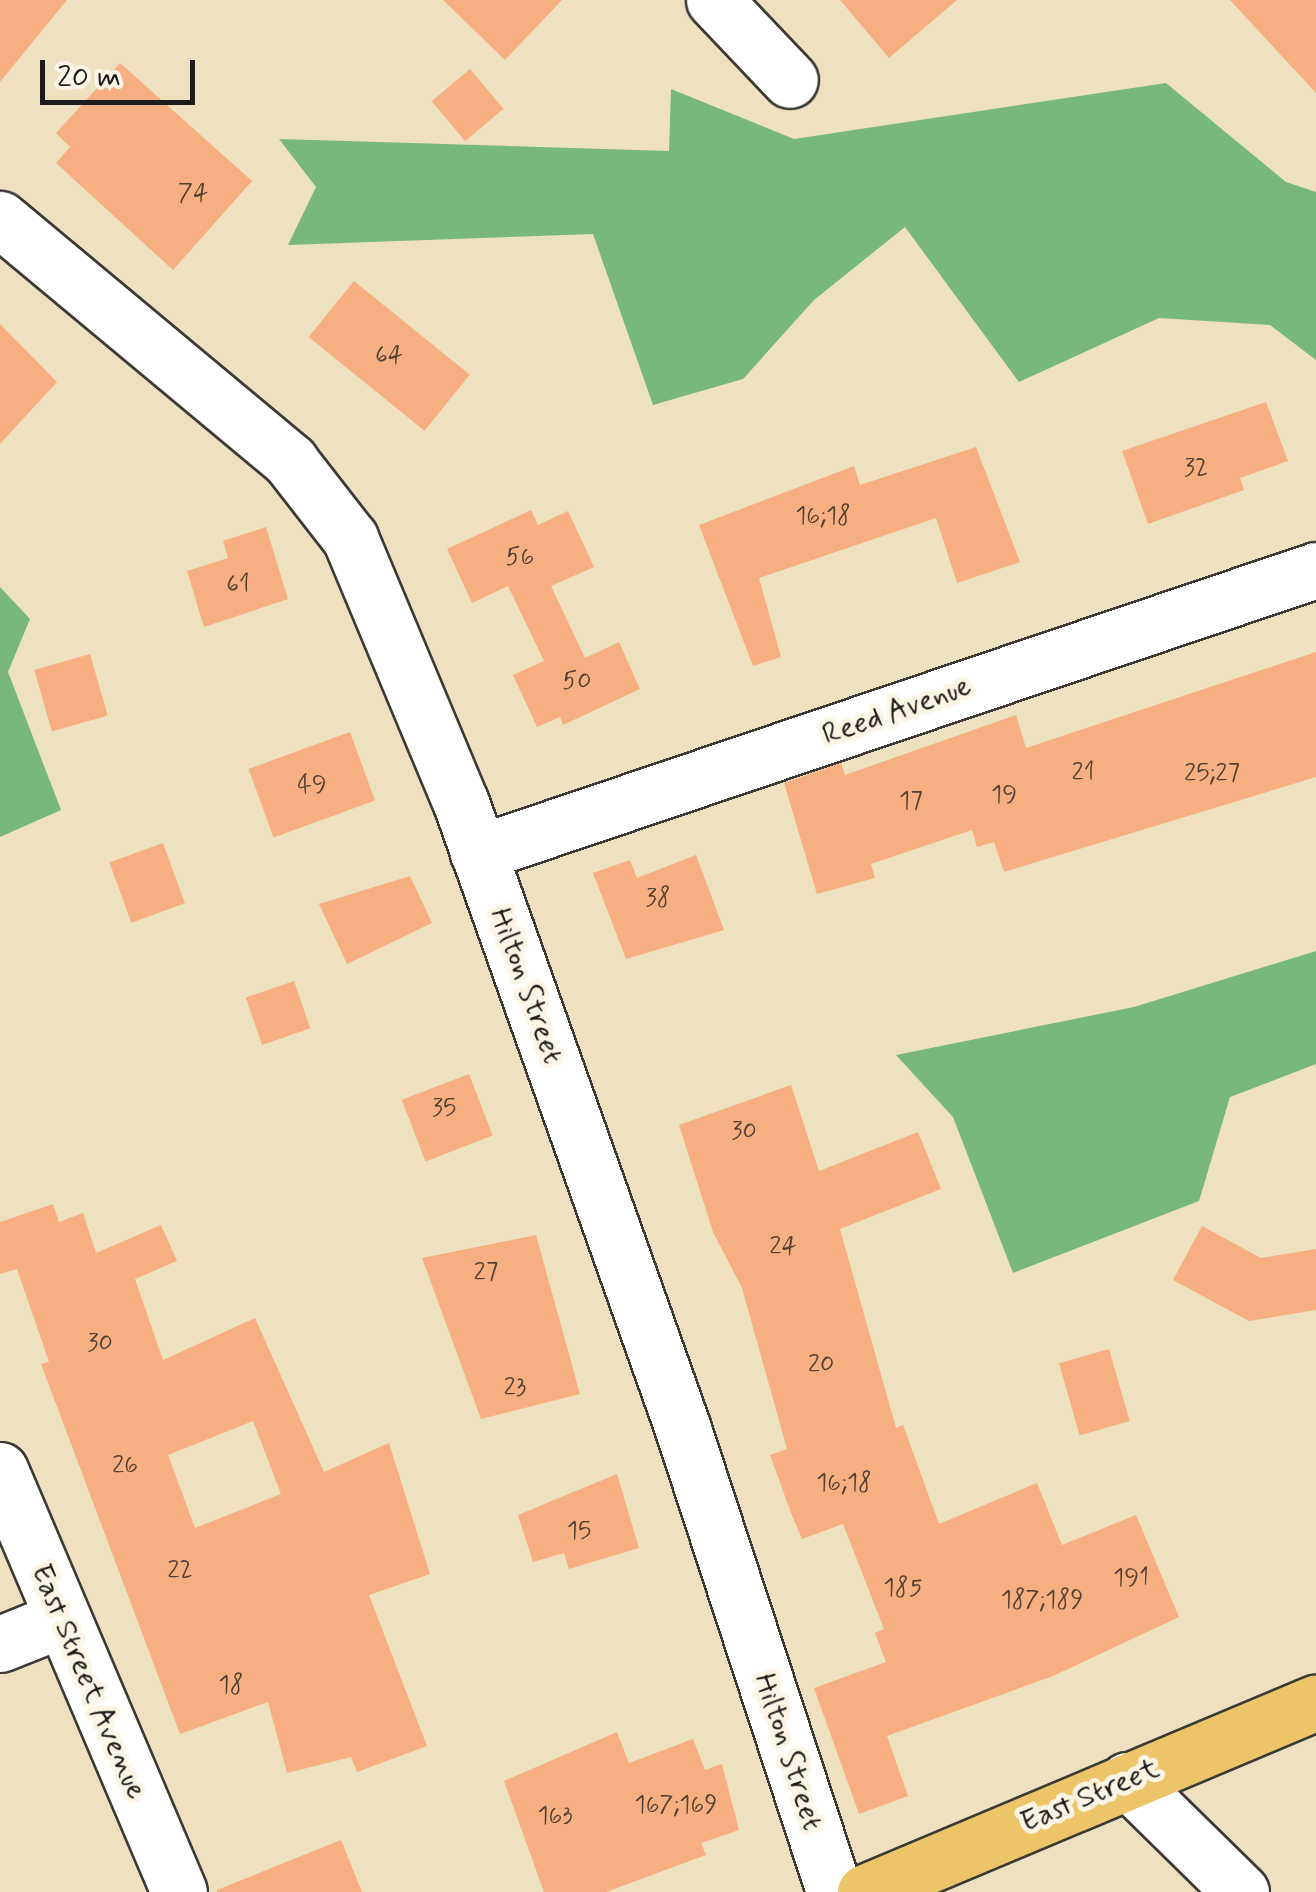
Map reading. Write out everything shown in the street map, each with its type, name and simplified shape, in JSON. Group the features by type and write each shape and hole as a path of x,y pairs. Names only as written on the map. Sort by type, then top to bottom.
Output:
{"main road":[{"name":"East Street","path":"865,1892 1316,1702"}],"street":[{"path":"714,0 790,80"},
{"name":"Hilton Street","path":"0,219 290,461 350,538 478,853 683,1429 834,1892"},
{"name":"Reed Avenue","path":"478,853 1316,570"},
{"name":"East Street Avenue","path":"0,1470 60,1620 179,1892"},
{"path":"0,1644 60,1620"},
{"path":"1127,1780 1241,1892"}],"green space":[{"path":"1166,83 1286,182 1316,192 1316,360 1270,325 1159,318 1019,382 905,227 814,300 743,379 653,405 593,234 288,245 316,187 279,139 669,151 671,89 794,139"},
{"path":"0,587 30,619 8,672 61,810 0,837"},
{"path":"1316,951 1316,1064 1230,1097 1199,1201 1013,1273 953,1117 896,1055 1134,1007"}],"building":[{"path":"0,0 67,0 0,82"},
{"path":"443,0 562,0 505,60"},
{"path":"840,0 957,0 889,58"},
{"path":"1230,0 1316,0 1316,93"},
{"path":"120,63 252,181 173,270 56,163 70,147 56,133"},
{"path":"470,69 503,109 465,141 432,101"},
{"path":"354,281 470,375 424,431 309,337"},
{"path":"0,324 57,382 0,444"},
{"path":"1266,402 1288,461 1240,478 1244,490 1148,524 1122,451"},
{"path":"976,447 1020,562 957,583 936,518 759,578 781,657 753,666 699,525 854,466 860,485"},
{"path":"531,510 538,525 568,511 594,567 551,586 585,658 619,642 640,689 563,725 560,717 537,727 513,675 544,661 508,586 472,603 447,549"},
{"path":"266,527 288,599 204,627 187,571 228,558 223,541"},
{"path":"1316,652 1316,777 1004,872 994,842 977,847 972,830 871,864 875,878 817,894 784,783 841,763 845,775 1016,715 1026,748"},
{"path":"90,654 108,716 52,732 34,670"},
{"path":"350,732 375,801 273,838 249,769"},
{"path":"163,843 185,903 131,923 109,862"},
{"path":"696,855 724,930 626,959 593,873 630,860 637,878"},
{"path":"410,876 432,923 347,964 319,904"},
{"path":"294,981 310,1028 262,1045 246,998"},
{"path":"469,1074 493,1136 425,1161 402,1100"},
{"path":"791,1085 819,1171 918,1132 941,1189 840,1229 896,1428 903,1425 939,1524 1037,1483 1062,1545 1136,1515 1179,1617 1053,1676 887,1736 908,1796 859,1814 814,1688 886,1662 875,1633 884,1629 843,1524 802,1539 791,1513 770,1455 787,1449 742,1288 713,1232 679,1125"},
{"path":"53,1204 59,1222 83,1213 96,1253 161,1225 177,1261 135,1279 163,1360 255,1318 324,1472 389,1443 430,1574 369,1595 427,1746 357,1772 351,1757 287,1773 268,1702 180,1734 41,1364 49,1362 17,1269 0,1274 0,1222","holes":["253,1421 281,1494 195,1528 168,1455"]},
{"path":"1202,1226 1261,1258 1316,1249 1316,1310 1249,1321 1173,1280"},
{"path":"536,1235 580,1394 481,1419 422,1258"},
{"path":"1109,1349 1130,1421 1080,1435 1059,1363"},
{"path":"617,1474 639,1548 569,1569 564,1553 533,1562 518,1515"},
{"path":"617,1732 629,1763 693,1739 705,1770 722,1764 739,1830 701,1843 706,1855 606,1892 544,1892 504,1781"},
{"path":"341,1840 362,1892 217,1892 217,1890"}]}
